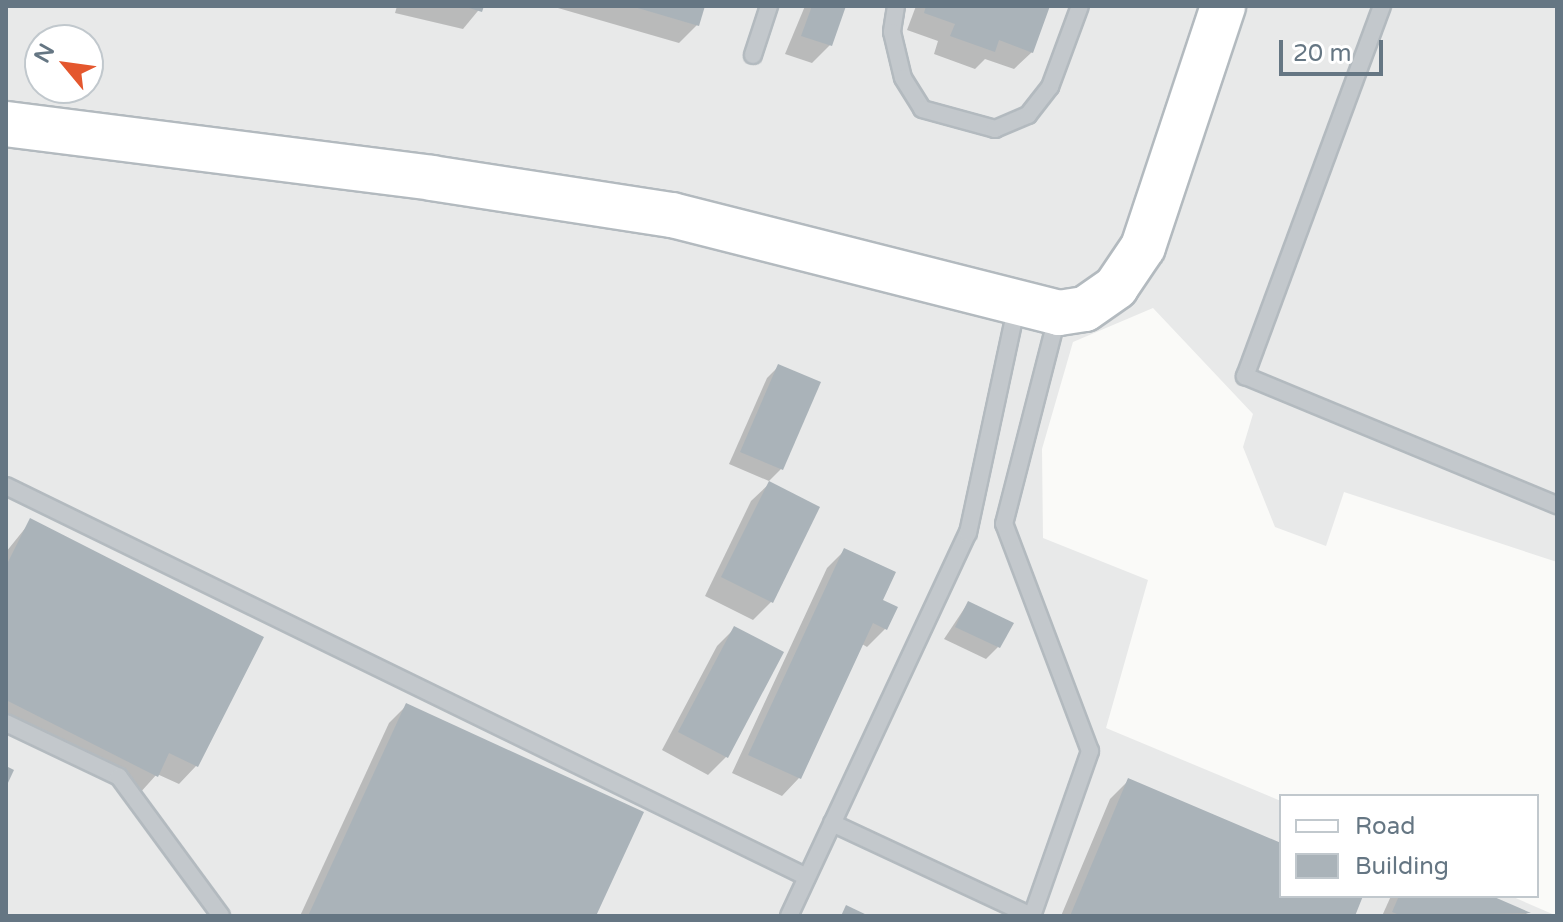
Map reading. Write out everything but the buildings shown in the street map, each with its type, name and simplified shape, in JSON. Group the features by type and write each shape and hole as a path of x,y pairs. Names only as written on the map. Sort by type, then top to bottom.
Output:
{"street":[{"path":"6,124 432,178 672,215 1038,308 1085,309 1116,287 1143,247 1223,6"}],"lane":[{"path":"753,55 769,6"},
{"path":"896,6 892,32 903,78 922,109 995,129 1028,115 1050,87 1080,6"},
{"path":"1382,6 1245,376 1557,505"},
{"path":"789,916 968,533 1038,308"},
{"path":"832,823 1032,916 1090,751 1004,524 1038,308"},
{"path":"6,486 807,877"},
{"path":"6,723 119,777 221,916"}],"shaded area":[{"path":"6,6 1557,6 1557,562 1344,492 1326,546 1275,527 1243,447 1253,414 1153,308 1073,342 1042,449 1043,538 1148,580 1106,728 1279,800 1279,898 1516,898 1557,916 6,916"}]}
